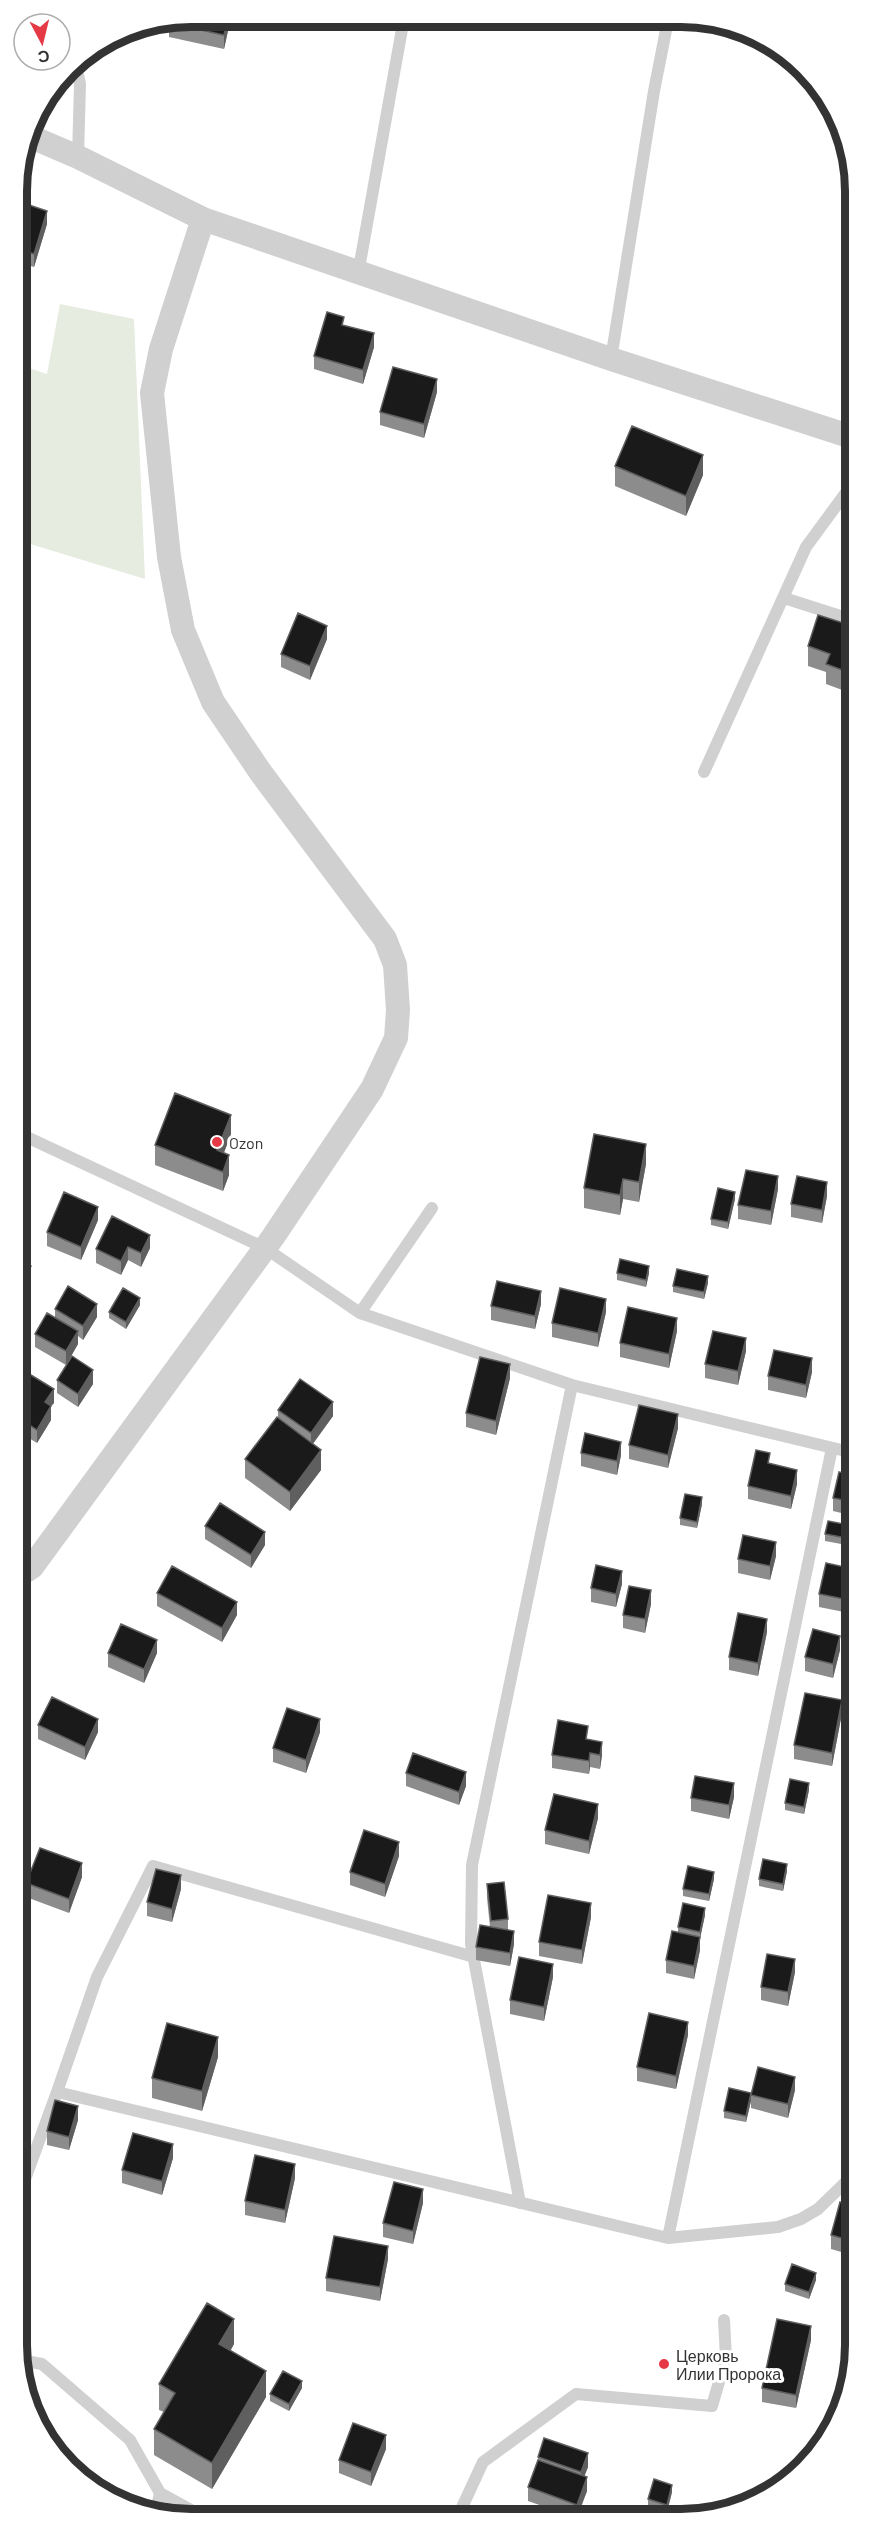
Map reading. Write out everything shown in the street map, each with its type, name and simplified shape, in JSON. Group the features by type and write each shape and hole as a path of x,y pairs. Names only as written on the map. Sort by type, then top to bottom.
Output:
{"street":[{"path":"36,139 78,157 202,219 611,359 845,434"},
{"path":"27,1570 32,1567 265,1248 372,1089 396,1038 398,1010 395,965 385,939 261,773 213,702 183,630 169,557 152,393 161,349 202,219"}],"lane":[{"path":"358,274 402,27"},
{"path":"611,359 654,91 667,27"},
{"path":"78,73 80,84 78,157"},
{"path":"704,772 806,547 845,494"},
{"path":"784,598 845,617"},
{"path":"27,1137 265,1248 360,1313 572,1386 845,1451"},
{"path":"360,1313 432,1208"},
{"path":"519,2203 471,1944 472,1865 572,1386"},
{"path":"668,2238 832,1448"},
{"path":"27,2174 98,1977 153,1866 474,1957"},
{"path":"57,2092 668,2238 778,2227 801,2219 818,2209 845,2183"},
{"path":"461,2509 483,2462 576,2394 712,2406 726,2358 724,2320"},
{"path":"28,2361 42,2364 130,2440 160,2493 189,2509"},
{"path":"157,2505 160,2493"}],"shaded area":[{"path":"60,304 134,319 145,579 27,543 27,367 47,374"}],"building":[{"path":"188,27 226,27 224,35"},
{"path":"27,204 47,211 34,254 27,252"},
{"path":"327,312 344,317 342,325 374,333 363,370 314,356"},
{"path":"393,367 437,379 424,424 380,412"},
{"path":"632,426 703,455 686,496 615,466"},
{"path":"298,613 327,626 310,666 281,654"},
{"path":"818,615 845,623 845,671 826,664 830,654 808,646"},
{"path":"175,1093 231,1115 217,1150 229,1155 223,1172 155,1145"},
{"path":"594,1134 646,1144 639,1182 623,1179 620,1195 584,1188"},
{"path":"746,1170 778,1176 771,1211 738,1205"},
{"path":"797,1176 827,1182 822,1210 791,1204"},
{"path":"718,1188 735,1192 728,1222 711,1219"},
{"path":"64,1192 98,1207 81,1247 47,1232"},
{"path":"112,1216 150,1235 141,1253 128,1247 121,1261 96,1249"},
{"path":"620,1259 649,1266 646,1280 617,1273"},
{"path":"677,1269 708,1276 704,1292 673,1286"},
{"path":"497,1281 541,1291 535,1316 491,1306"},
{"path":"68,1286 97,1304 83,1326 55,1309"},
{"path":"123,1288 140,1298 126,1322 109,1312"},
{"path":"560,1288 606,1299 598,1333 552,1323"},
{"path":"628,1307 677,1318 669,1354 620,1343"},
{"path":"47,1313 78,1331 66,1351 35,1334"},
{"path":"713,1331 746,1338 738,1371 705,1364"},
{"path":"774,1350 812,1358 806,1385 768,1376"},
{"path":"72,1356 93,1370 78,1394 57,1380"},
{"path":"480,1357 510,1364 496,1421 466,1413"},
{"path":"27,1373 54,1389 45,1402 51,1406 37,1430 27,1423"},
{"path":"300,1379 333,1402 311,1433 278,1410"},
{"path":"639,1405 678,1414 668,1455 629,1445"},
{"path":"277,1417 321,1450 290,1492 245,1459"},
{"path":"585,1433 621,1442 617,1461 581,1453"},
{"path":"756,1450 770,1453 768,1463 797,1470 791,1496 748,1486"},
{"path":"839,1472 845,1473 845,1500 833,1498"},
{"path":"685,1494 702,1497 697,1522 680,1518"},
{"path":"220,1503 265,1532 251,1555 205,1526"},
{"path":"828,1521 845,1524 845,1538 825,1534"},
{"path":"743,1535 776,1542 770,1566 738,1559"},
{"path":"826,1563 845,1567 845,1599 819,1594"},
{"path":"596,1565 622,1571 616,1594 591,1588"},
{"path":"172,1566 237,1602 222,1628 157,1593"},
{"path":"629,1586 651,1590 645,1619 623,1615"},
{"path":"738,1613 767,1619 758,1663 729,1657"},
{"path":"121,1624 157,1640 144,1669 108,1653"},
{"path":"813,1629 840,1636 833,1664 805,1657"},
{"path":"805,1693 842,1700 832,1753 794,1745"},
{"path":"52,1697 98,1719 85,1747 38,1725"},
{"path":"287,1708 320,1719 306,1760 273,1748"},
{"path":"558,1720 588,1726 586,1739 602,1742 600,1755 590,1753 589,1761 552,1755"},
{"path":"413,1753 466,1772 459,1792 406,1773"},
{"path":"695,1776 734,1783 729,1805 691,1798"},
{"path":"790,1779 809,1783 804,1807 785,1803"},
{"path":"554,1794 598,1804 589,1841 545,1830"},
{"path":"364,1830 399,1842 385,1884 350,1872"},
{"path":"40,1848 82,1863 69,1899 27,1883"},
{"path":"763,1859 787,1864 783,1884 759,1879"},
{"path":"688,1866 714,1872 709,1894 683,1889"},
{"path":"156,1869 181,1875 172,1909 147,1902"},
{"path":"504,1882 508,1919 491,1921 487,1884"},
{"path":"548,1895 591,1903 582,1950 539,1942"},
{"path":"683,1903 705,1908 700,1932 678,1927"},
{"path":"480,1925 514,1931 510,1953 476,1947"},
{"path":"672,1931 700,1937 694,1966 666,1960"},
{"path":"767,1954 795,1959 788,1992 761,1987"},
{"path":"519,1957 553,1964 544,2007 510,2000"},
{"path":"649,2013 688,2022 676,2076 637,2067"},
{"path":"167,2023 218,2037 202,2091 152,2078"},
{"path":"758,2067 795,2077 788,2104 751,2095"},
{"path":"729,2088 751,2093 746,2116 724,2111"},
{"path":"55,2100 78,2106 69,2137 47,2131"},
{"path":"133,2133 173,2144 162,2181 122,2170"},
{"path":"255,2155 295,2164 285,2210 245,2201"},
{"path":"394,2182 423,2189 413,2231 383,2223"},
{"path":"840,2202 845,2203 845,2239 831,2235"},
{"path":"334,2236 388,2246 380,2287 326,2278"},
{"path":"792,2264 816,2273 809,2292 785,2284"},
{"path":"207,2303 234,2319 219,2344 266,2371 212,2463 154,2429 175,2393 159,2384"},
{"path":"777,2319 811,2326 796,2395 762,2388"},
{"path":"283,2371 302,2381 289,2404 270,2394"},
{"path":"353,2423 386,2435 371,2472 339,2460"},
{"path":"544,2438 588,2453 581,2472 538,2457"},
{"path":"538,2460 587,2477 577,2505 528,2487"},
{"path":"654,2479 672,2485 667,2505 648,2499"}],"place":[{"name":"Ozon","path":"217,1142"},
{"name":"Церковь Илии Пророка","path":"664,2364"}]}
